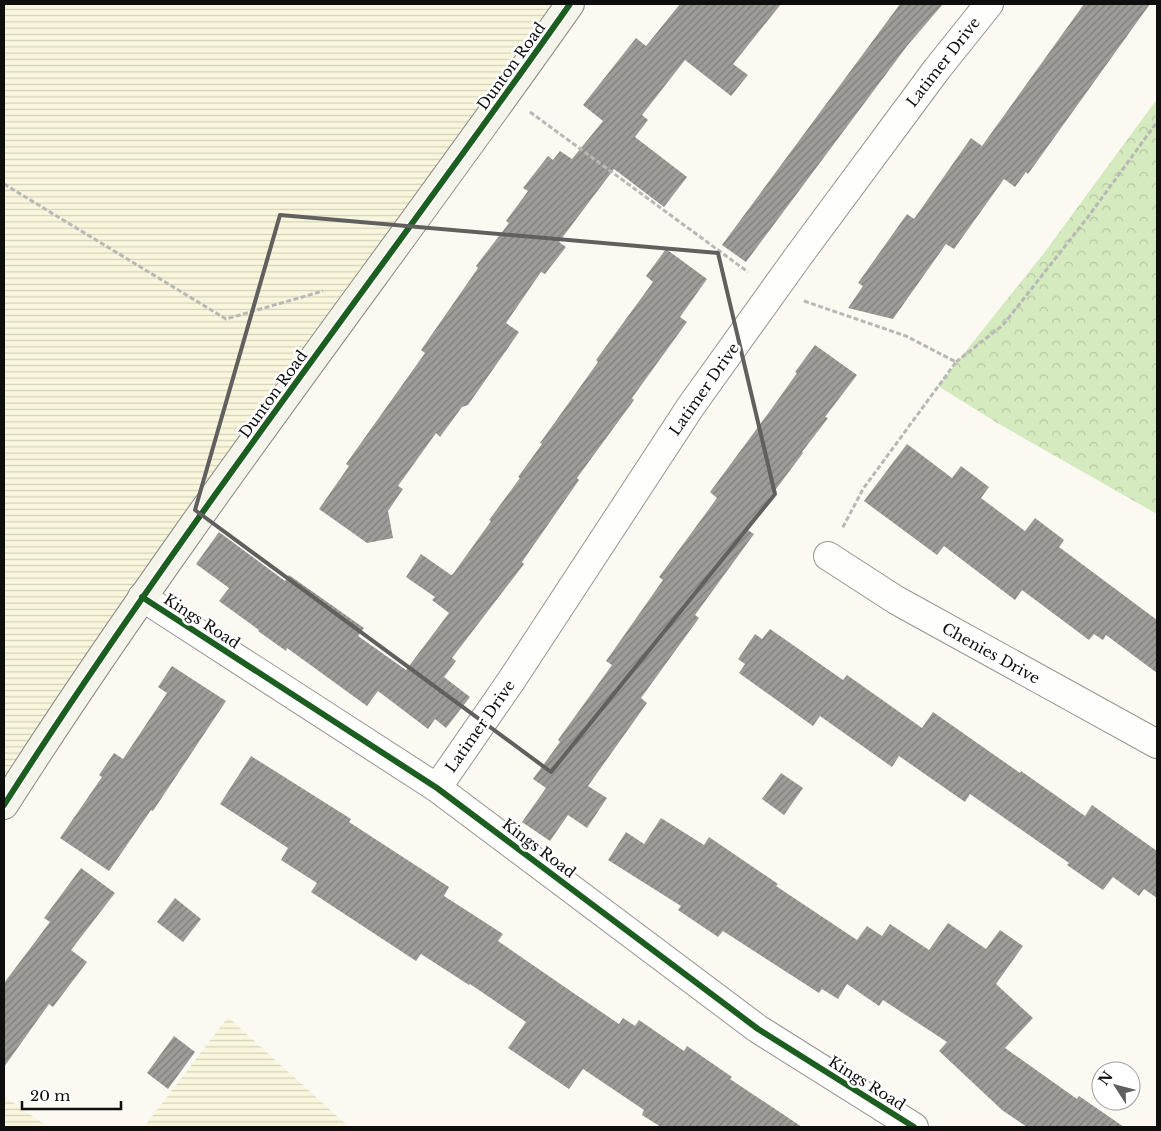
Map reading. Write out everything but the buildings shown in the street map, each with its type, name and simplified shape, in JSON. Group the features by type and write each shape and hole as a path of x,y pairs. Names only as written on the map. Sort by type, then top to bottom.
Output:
{"street":[{"name":"Dunton Road","path":"4,805 60,717 142,597 570,4"},
{"name":"Latimer Drive","path":"438,788 517,673 691,406 773,291 937,69 989,4"},
{"name":"Chenies Drive","path":"828,556 896,600 1157,744"},
{"name":"Kings Road","path":"142,597 438,788 758,1029 914,1127"}],"path":[{"path":"506,94 773,291 906,336 956,362"},
{"path":"828,556 863,489 956,362 1003,325 1088,217 1157,122"},
{"path":"4,184 226,319 323,291 328,284"}],"highlighted area":[{"path":"280,215 718,253 775,494 551,772 195,510"}],"shaded area":[{"path":"4,4 569,4 4,817"},
{"path":"228,1017 349,1127 144,1127"},
{"path":"4,1096 48,1127 4,1127"}],"green space":[{"path":"1157,99 1157,514 999,424 938,386 1044,253"}],"cycle path":[{"path":"4,805 140,601 282,401 570,4"},
{"path":"142,597 437,788 758,1029 914,1127"}]}
